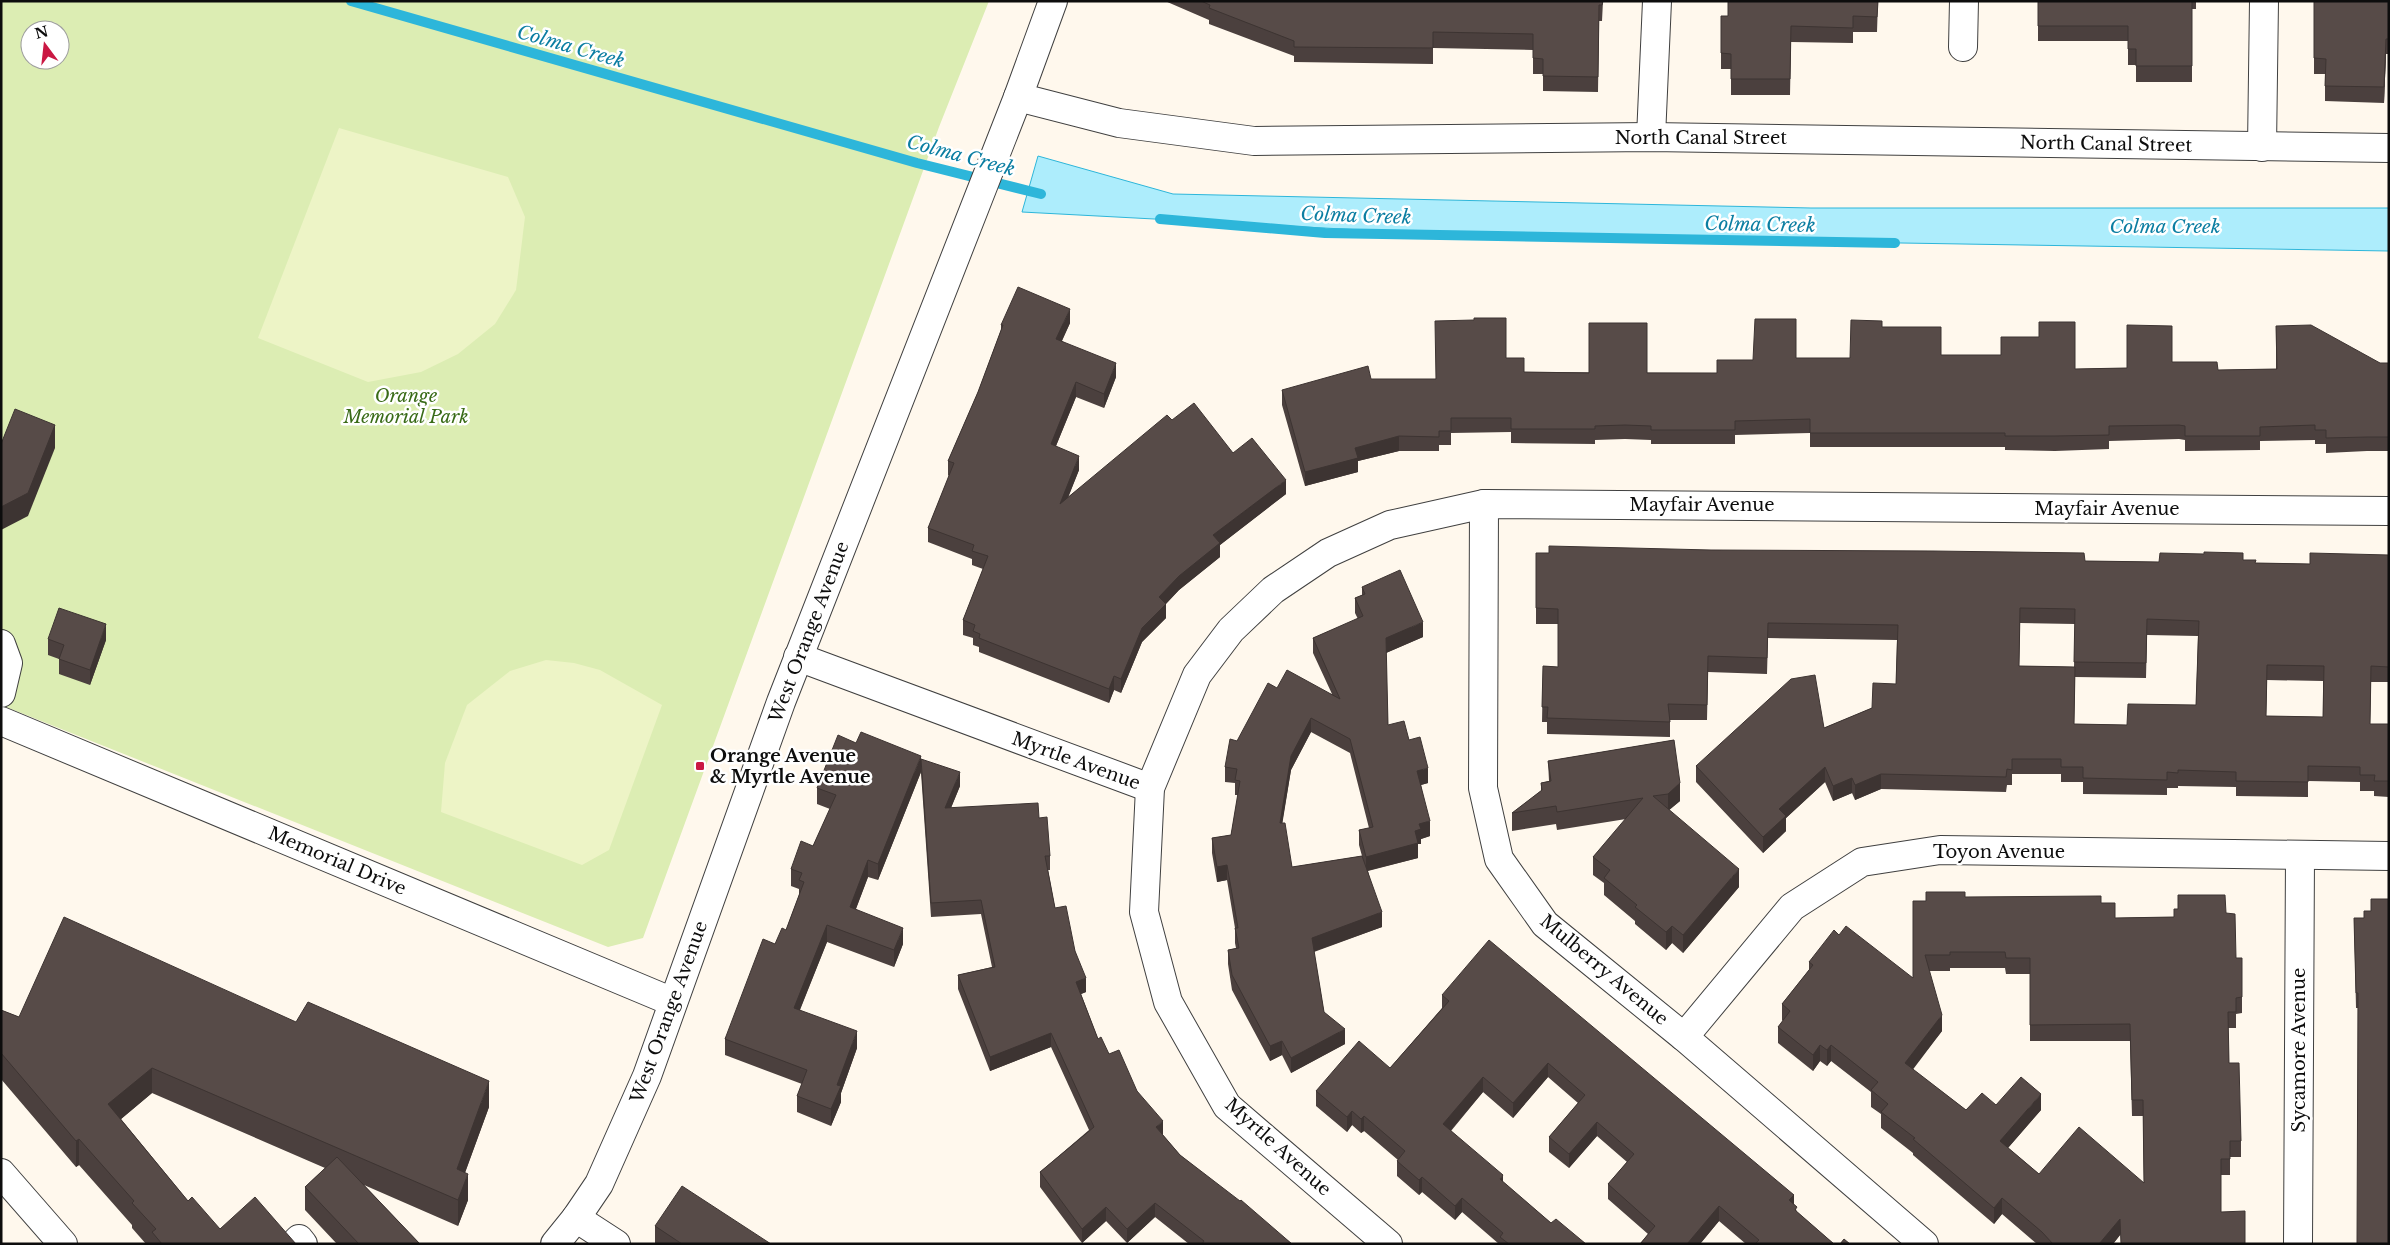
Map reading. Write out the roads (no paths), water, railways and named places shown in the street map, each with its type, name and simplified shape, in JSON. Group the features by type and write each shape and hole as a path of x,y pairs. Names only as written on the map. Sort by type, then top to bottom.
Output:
{"street":[{"name":"West Orange Avenue","path":"555,1244 576,1218 599,1184 629,1121 798,657 974,204 1018,97 1053,1"},
{"path":"1652,137 1657,1"},
{"path":"1963,47 1964,1"},
{"path":"2262,147 2264,1"},
{"name":"North Canal Street","path":"1018,97 1119,123 1254,141 1652,137 1960,140 2389,148"},
{"name":"Mayfair Avenue","path":"1150,788 1197,675 1231,630 1273,590 1328,553 1390,525 1484,504 2389,511"},
{"name":"Mulberry Avenue","path":"1484,504 1483,788 1499,859 1545,924 1684,1037 1924,1244"},
{"path":"1,644 8,663 1,693"},
{"name":"Myrtle Avenue","path":"798,657 1150,788 1144,912 1168,1002 1227,1106 1388,1244"},
{"name":"Memorial Drive","path":"1,720 673,1002"},
{"name":"Toyon Avenue","path":"1684,1037 1792,907 1862,862 1940,850 2389,856"},
{"name":"Sycamore Avenue","path":"2298,1244 2300,856"},
{"path":"1,1173 63,1244"},
{"path":"576,1218 616,1244"},
{"path":"294,1244 299,1240 303,1244"}],"water":[{"path":"1038,156 1173,194 1811,208 2389,208 2389,251 1475,236 1022,212"}],"waterway":[{"name":"Colma Creek","path":"351,1 917,163 1041,194"},
{"name":"Colma Creek","path":"1160,219 1325,233 1895,243"}],"place":[{"name":"Orange Avenue & Myrtle Avenue","path":"700,766"}],"park label":[{"name":"Orange Memorial Park","path":"406,406"}]}
